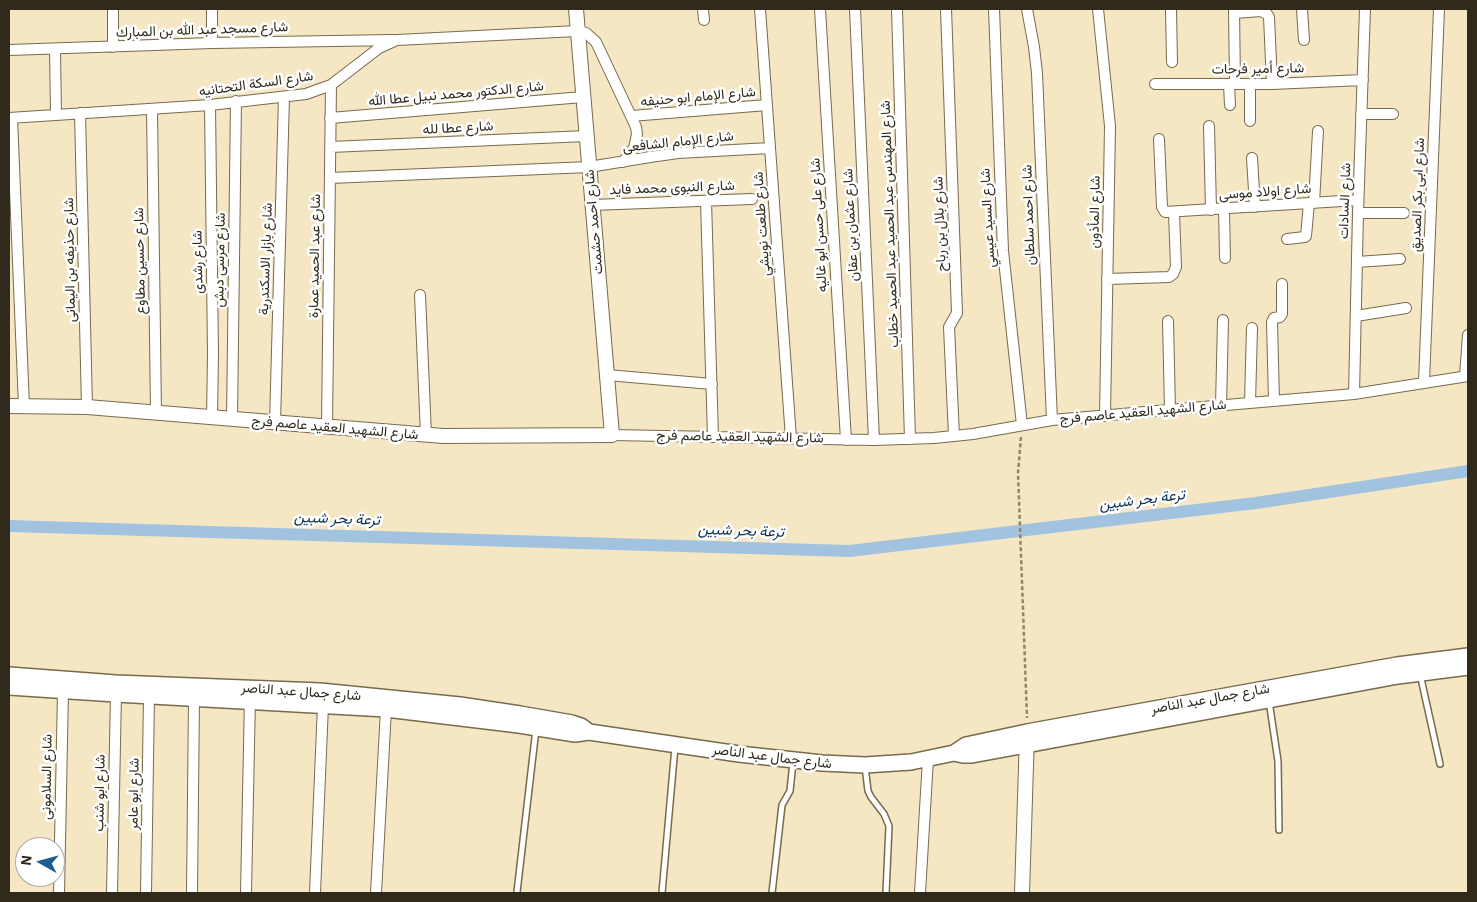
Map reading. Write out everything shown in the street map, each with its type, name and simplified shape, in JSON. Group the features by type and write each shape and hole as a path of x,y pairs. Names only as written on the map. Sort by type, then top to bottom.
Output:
{"main road":[{"name":"شارع جمال عبد الناصر","path":"9,676 250,694 323,705 386,709 575,734 589,732 794,760 865,765 928,759 954,753 968,755 1027,738 1398,665 1468,656"},
{"name":"شارع جمال عبد الناصر","path":"1027,738 1268,700 1420,672 1468,667"},
{"name":"شارع جمال عبد الناصر","path":"9,687 194,698 320,691 460,705 572,723 581,726 589,732"}],"street":[{"path":"113,9 113,47"},
{"path":"212,9 212,43"},
{"name":"شارع احمد حشمت","path":"576,9 612,435"},
{"path":"703,9 704,20"},
{"name":"شارع طلعت نويشي","path":"760,9 791,438"},
{"name":"شارع على حسن ابو غاليه","path":"820,9 846,440"},
{"name":"شارع عثمان بن عفان","path":"855,9 874,440"},
{"name":"شارع المهندس عبد الحميد عبد الحميد خطاب","path":"897,9 910,439"},
{"name":"شارع بلال بن رباح","path":"946,9 958,313 949,327 954,436"},
{"name":"شارع السيد عيسي","path":"994,9 1003,251 1022,425"},
{"name":"شارع احمد سلطان","path":"1027,9 1037,72 1052,420"},
{"name":"شارع المأذون","path":"1098,9 1110,126 1105,416"},
{"path":"1171,9 1172,62"},
{"path":"1302,9 1304,40"},
{"name":"شارع السادات","path":"1354,394 1358,200 1365,9"},
{"name":"شارع ابى بكر الصديق","path":"1424,382 1439,9"},
{"path":"1230,105 1234,11 1261,11 1267,14 1272,84"},
{"path":"578,31 586,34 596,42 636,127 636,141 631,153 623,162"},
{"name":"شارع السكة التحتانيه","path":"10,118 210,105 306,94 331,85 379,48 397,40 578,31"},
{"name":"شارع مسجد عبد الله بن المبارك","path":"9,50 212,43 397,40"},
{"path":"55,49 56,115"},
{"name":"شارع أمير فرحات","path":"1155,84 1272,84 1363,80"},
{"path":"1250,84 1250,121"},
{"name":"شارع عبد الحميد عمارة","path":"326,427 331,85"},
{"name":"شارع بازار الاسكندرية","path":"275,423 284,97"},
{"name":"شارع الدكتور محمد نبيل عطا الله","path":"330,118 583,97"},
{"name":"شارع مرسى دبش","path":"232,419 236,102"},
{"name":"شارع رشدى","path":"210,105 212,418"},
{"name":"شارع الإمام ابو حنيفه","path":"631,116 767,105"},
{"name":"شارع حسين مطاوع","path":"152,109 156,413"},
{"name":"شارع حذيفه بن اليمانى","path":"80,113 87,407"},
{"path":"1361,114 1393,114"},
{"path":"10,118 24,406"},
{"path":"1209,126 1212,210"},
{"path":"1287,239 1306,236 1312,203 1318,131"},
{"name":"شارع عطا لله","path":"330,147 586,136"},
{"path":"1107,280 1169,277 1174,274 1176,267 1174,213 1165,212 1162,207 1159,139"},
{"name":"شارع الإمام الشافعى","path":"330,178 589,167 678,154 770,148"},
{"path":"1252,158 1256,207"},
{"name":"شارع النبوى محمد فايد","path":"592,205 752,199"},
{"name":"شارع اولاد موسى","path":"1174,213 1358,200"},
{"path":"706,201 713,436"},
{"path":"1224,209 1225,258"},
{"path":"1358,214 1404,213"},
{"path":"1357,262 1400,259"},
{"path":"1274,401 1272,322 1274,318 1280,317 1282,314 1282,284"},
{"path":"420,295 426,435"},
{"path":"1356,316 1406,308"},
{"path":"1221,406 1223,320"},
{"path":"1168,321 1170,410"},
{"path":"1250,403 1252,328"},
{"path":"1467,376 1468,335"},
{"path":"607,375 712,384"},
{"name":"شارع الشهيد العقيد عاصم فرج","path":"9,406 87,407 442,436 612,435 874,440 954,436 1052,420 1354,394 1467,376"},
{"name":"شارع السلامونى","path":"59,893 63,690"},
{"name":"شارع ابو شنب","path":"112,893 116,694"},
{"path":"246,893 250,694"},
{"name":"شارع ابو عامر","path":"146,893 149,696"},
{"path":"192,893 194,698"},
{"path":"315,893 323,705"},
{"path":"376,893 386,709"},
{"path":"1022,893 1027,738"},
{"path":"920,893 928,759"}],"lane":[{"path":"1420,672 1440,764"},
{"path":"1268,700 1278,761 1279,830"},
{"path":"517,892 536,728"},
{"path":"662,893 675,745"},
{"path":"772,893 782,805 790,791 794,760"},
{"path":"865,765 868,791 884,814 889,826 886,893"}],"path":[{"path":"1022,425 1018,473 1027,738"}],"waterway":[{"name":"ترعة بحر شبين","path":"9,526 849,551 1256,503 1468,471"}]}
